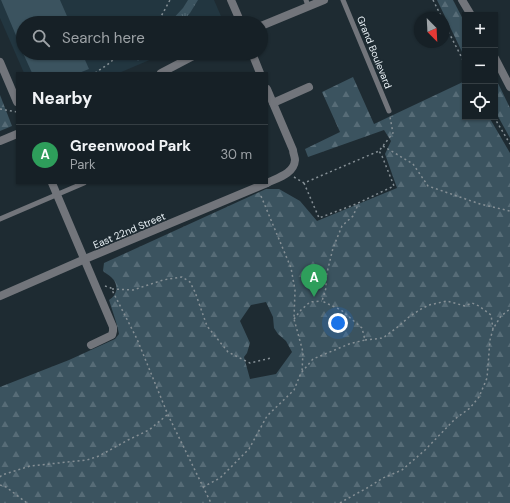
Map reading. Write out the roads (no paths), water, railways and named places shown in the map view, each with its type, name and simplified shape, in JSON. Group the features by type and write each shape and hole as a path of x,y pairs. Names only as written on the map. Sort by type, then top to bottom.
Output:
{"street":[{"path":"231,0 238,16"},
{"path":"268,22 307,3 324,0"},
{"path":"462,0 469,12"},
{"path":"163,72 186,60"},
{"path":"255,60 260,72"},
{"path":"0,62 16,100"},
{"path":"498,64 510,87"},
{"path":"268,94 270,104 309,87"},
{"name":"East 22nd Street","path":"268,183 288,173 295,161 292,150 270,104"},
{"path":"0,141 16,134"},
{"path":"52,184 111,322 113,331 112,335 91,345"},
{"name":"East 22nd Street","path":"0,296 265,184"}],"lane":[{"name":"Grand Boulevard","path":"343,0 389,111"},
{"path":"0,219 82,184"}],"place":[{"name":"Greenwood Park","path":"314,297"}]}
